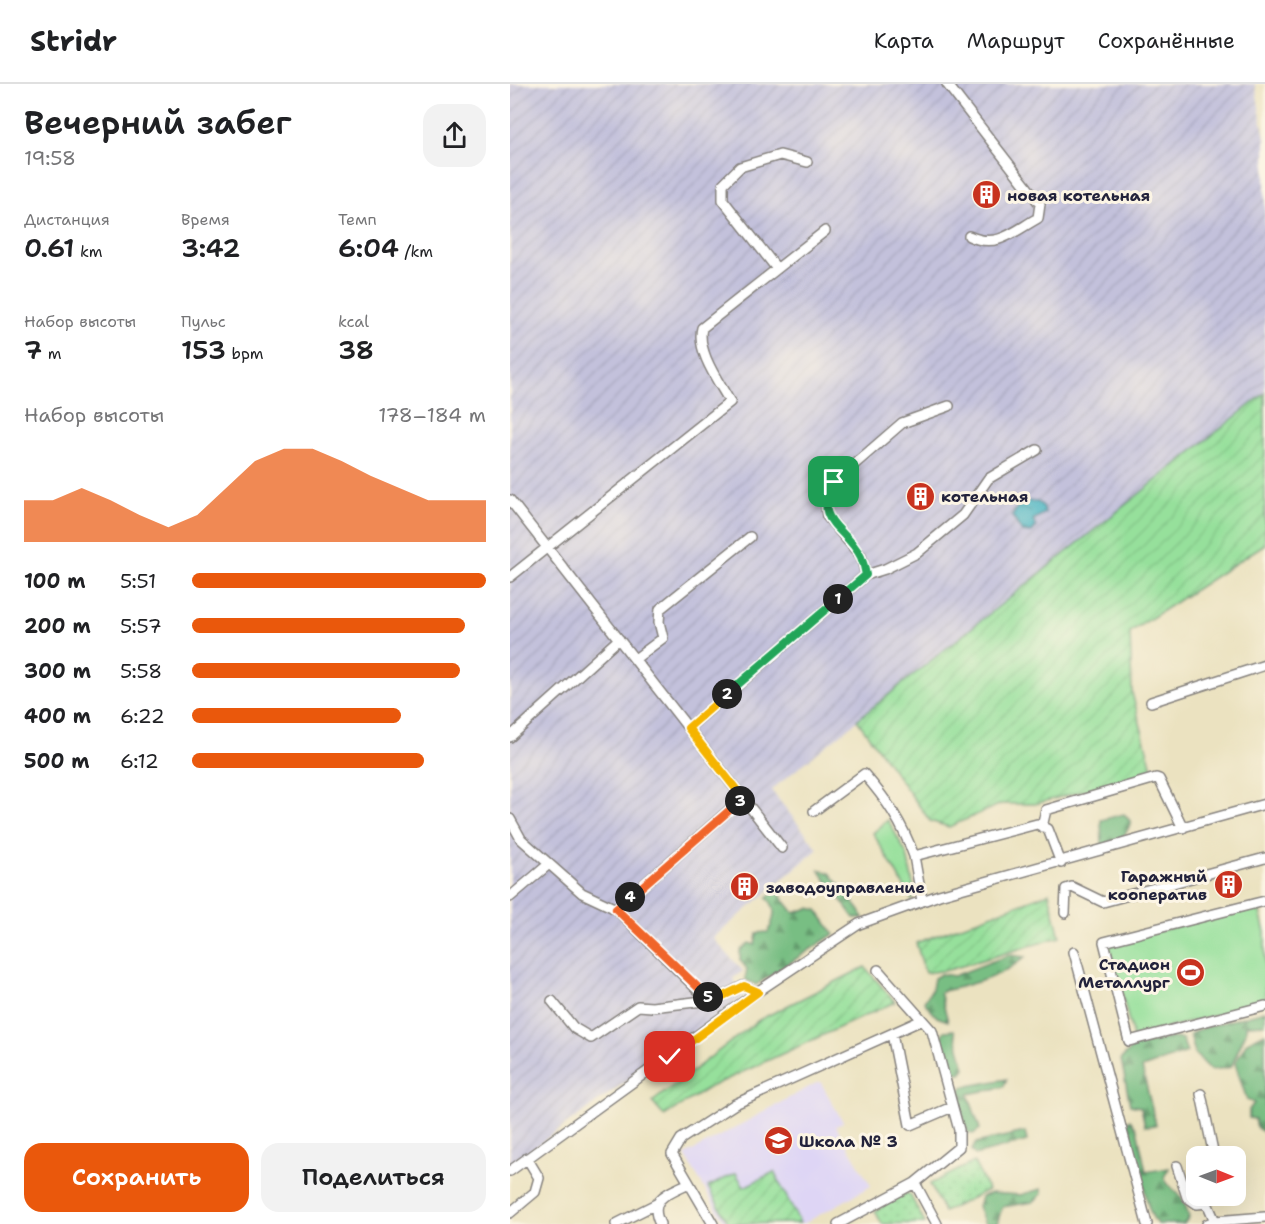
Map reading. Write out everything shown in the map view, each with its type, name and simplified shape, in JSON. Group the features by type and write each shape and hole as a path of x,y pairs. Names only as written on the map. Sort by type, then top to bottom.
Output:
{"street":[{"path":"947,84 1040,204 1038,218 1002,239 984,243 969,236"},
{"path":"777,269 723,200 723,184 740,167 780,156 807,162"},
{"path":"510,578 730,402 699,338 702,328 825,231"},
{"path":"866,575 861,556 827,516 825,497 834,482 902,423 949,406"},
{"path":"688,728 866,575 885,569 917,553 963,515 988,479 1037,450"},
{"path":"510,500 782,848"},
{"path":"634,659 663,638 658,622 660,609 750,537"},
{"path":"510,737 618,639"},
{"path":"1151,702 1265,665"},
{"path":"814,811 864,774 888,802 903,827 914,856 922,901"},
{"path":"1042,827 1046,810 1156,778 1160,779 1183,828"},
{"path":"616,909 743,798"},
{"path":"510,1171 758,992 859,924 922,901 1265,804"},
{"path":"510,819 521,839 549,864 582,893 616,909 703,995 715,1000"},
{"path":"914,856 1037,824 1048,829 1061,863"},
{"path":"1065,913 1066,889 1072,887 1103,902 1265,858"},
{"path":"510,897 549,864"},
{"path":"1264,904 1104,942 1129,1041 1265,1006"},
{"path":"1074,952 1147,1224"},
{"path":"844,1222 915,1183 959,1147 959,1130 932,1031 878,970"},
{"path":"552,1001 574,1028 591,1038 638,1006 652,1007 715,1000 744,986 758,992"},
{"path":"713,1224 672,1154 681,1139 735,1104 922,1020"},
{"path":"892,1034 910,1125 952,1107"},
{"path":"1201,1094 1212,1146"},
{"path":"510,1213 535,1192 539,1178 527,1158"},
{"path":"1177,1166 1186,1194"},
{"path":"616,1224 656,1204 664,1196 689,1183"},
{"path":"915,1183 937,1224"},
{"path":"656,1204 654,1210 660,1224"},
{"path":"1208,1206 1211,1222 1265,1217"}],"shaded area":[{"path":"510,84 1255,84 1265,139 1265,393 771,790 818,849 713,938 743,971 733,978 742,998 510,1165"},
{"name":"Школа № 3","path":"820,1081 843,1122 836,1126 871,1186 803,1224 725,1224 685,1155"}],"green space":[{"path":"1265,393 1265,544 1130,632 1132,693 1153,772 1035,804 1001,804 949,827 930,821 857,720"},
{"path":"1124,814 1131,822 1124,836 1113,843 1102,846 1101,820"},
{"path":"888,820 907,855 915,894 912,900 873,833"},
{"path":"819,870 830,873 863,918 854,918"},
{"path":"776,890 794,913 809,908 817,910 834,934 756,985 745,979 747,969 740,960 740,951 749,943 755,945 757,933 768,932 774,910 767,898"},
{"path":"1049,893 1060,937 948,970 925,973 916,943"},
{"name":"Стадион Металлург","path":"1258,905 1265,932 1265,1002 1133,1037 1109,944"},
{"path":"1009,955 1025,957 996,975 940,992 948,1021 937,1017 924,1002 932,989 934,978 941,974 954,976"},
{"path":"865,967 895,1002 710,1087 664,1116 652,1102 759,1020"},
{"path":"1265,1011 1265,1024 1246,1025 1246,1032 1231,1067 1211,1070 1195,1054 1190,1034 1203,1028"},
{"path":"954,1030 965,1068 961,1073 951,1072 941,1038 944,1031"},
{"path":"1265,1033 1265,1133 1257,1128 1255,1119 1249,1118 1249,1110 1254,1103 1247,1100 1235,1063 1247,1042"},
{"path":"1170,1038 1182,1039 1187,1052 1142,1068 1156,1125 1145,1126 1141,1107 1130,1105 1121,1059 1134,1046"},
{"path":"1007,1079 1003,1087 968,1094 980,1129 973,1134 967,1132 958,1098 965,1095 957,1095 963,1087"},
{"path":"1130,1120 1137,1129 1146,1172 1169,1168 1164,1177 1185,1204 1189,1217 1184,1224 1157,1224 1153,1217 1147,1203 1140,1166 1135,1164 1132,1155 1135,1151 1131,1134 1124,1129 1123,1122"},
{"path":"1025,1132 1027,1141 975,1155 972,1150 976,1143"},
{"path":"974,1162 988,1190 944,1212 930,1184"},
{"path":"774,1172 800,1223 729,1224 708,1187 736,1173 744,1187"},
{"path":"1041,1189 1042,1194 1033,1202 1002,1207 997,1224 985,1224 978,1206 981,1197 991,1193 1020,1195"},
{"path":"906,1193 910,1195 925,1223 882,1224 875,1211"}],"water":[{"path":"1038,502 1043,506 1045,513 1033,520 1036,527 1031,533 1022,532 1012,516 1020,503"}],"place":[{"name":"новая котельная","path":"986,195"},
{"name":"котельная","path":"920,496"},
{"name":"Гаражный кооператив","path":"1228,885"},
{"name":"заводоуправление","path":"745,887"},
{"name":"Стадион Металлург","path":"1191,973"},
{"name":"Школа № 3","path":"778,1141"}],"route":[{"path":"670,1057 758,992 744,986 715,1000 703,995 616,909 743,798 688,728 866,575 861,556 827,516 825,497 834,482"}]}
